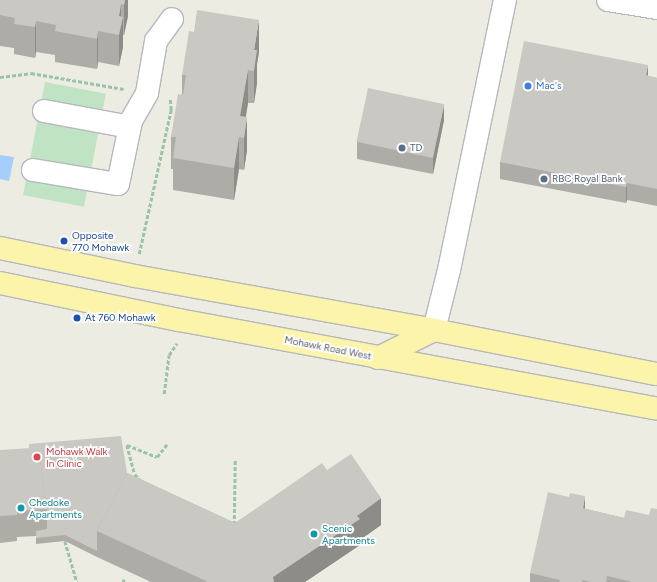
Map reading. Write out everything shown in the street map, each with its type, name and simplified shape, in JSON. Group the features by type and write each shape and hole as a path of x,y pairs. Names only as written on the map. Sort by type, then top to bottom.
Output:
{"main road":[{"path":"5,254 434,330 657,374"},
{"name":"Mohawk Road West","path":"0,283 179,320 657,409"},
{"path":"378,358 434,330"}],"street":[{"path":"434,330 449,270 505,0"},
{"path":"608,0 657,8"},
{"path":"33,170 118,184 131,121 146,93 156,40 172,19"},
{"path":"44,111 130,127"}],"path":[{"path":"0,77 31,73 170,97 171,110 135,276"},
{"path":"164,394 169,355 177,343 179,320"},
{"path":"143,483 135,474 127,445 157,457 166,444"},
{"path":"234,532 235,460"},
{"path":"65,541 77,582"}],"green space":[{"path":"45,82 106,94 84,207 23,195"}],"water":[{"path":"0,155 14,157 9,181 0,179"}],"building":[{"path":"0,0 125,0 124,5 121,4 119,16 123,17 119,35 98,31 97,39 55,31 56,25 36,21 35,27 14,24 15,18 0,15"},
{"path":"197,10 259,20 254,50 257,50 254,71 248,70 240,116 247,117 244,138 239,137 234,168 173,158 176,137 171,137 178,94 183,95 186,75 182,75 189,31 194,32"},
{"path":"524,41 648,65 646,75 657,78 657,189 627,183 626,187 500,162"},
{"path":"368,88 444,104 433,158 357,142"},
{"path":"121,436 127,473 97,531 97,551 65,535 36,538 36,531 47,529 47,509 39,453 31,453 29,444"},
{"path":"31,448 31,453 39,453 47,509 17,511 17,515 0,516 0,450"},
{"name":"Scenic Apartments","path":"351,454 381,498 357,516 360,519 273,577 274,582 206,582 97,531 127,473 235,523 322,463 327,470"},
{"path":"548,492 569,497 570,493 585,496 583,508 624,518 626,510 649,515 651,508 657,509 657,582 633,582 607,576 606,582 591,582 583,580 582,582 559,582 560,580 530,573"}],"place":[{"name":"Mac's","path":"528,86"},
{"name":"TD","path":"402,148"},
{"name":"RBC Royal Bank","path":"544,179"},
{"name":"Opposite 770 Mohawk","path":"64,241"},
{"name":"At 760 Mohawk","path":"77,318"},
{"name":"Mohawk Walk In Clinic","path":"37,457"},
{"name":"Chedoke Apartments","path":"21,508"},
{"name":"Scenic Apartments","path":"314,534"}]}
